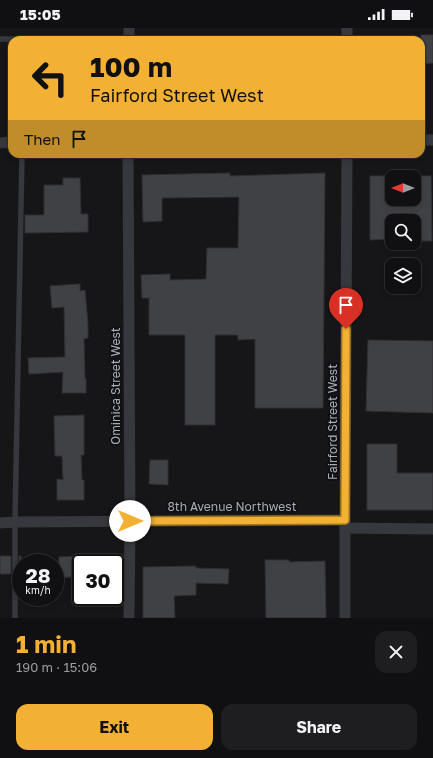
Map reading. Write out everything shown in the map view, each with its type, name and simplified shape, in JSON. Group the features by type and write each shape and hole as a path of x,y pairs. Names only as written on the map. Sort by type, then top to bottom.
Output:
{"street":[{"name":"Ominica Street West","path":"128,158 130,521 129,618"},
{"name":"Fairford Street West","path":"346,618 347,158"},
{"name":"8th Avenue Northwest","path":"0,524 15,522 130,521 345,524 433,529"}],"lane":[{"path":"15,618 15,522 22,158"}],"building":[{"path":"433,35 433,63 425,64 425,36 421,36"},
{"path":"230,173 230,176 325,173 323,408 255,408 255,339 238,340 238,335 215,335 215,425 185,425 185,335 149,335 149,298 142,298 141,275 170,274 170,280 206,279 207,248 238,248 239,197 162,198 162,221 143,222 142,175"},
{"path":"370,176 385,176 385,206 421,206 421,176 431,176 432,241 421,241 421,214 385,214 385,239 370,240"},
{"path":"63,178 80,178 81,214 88,214 88,232 25,233 25,215 44,215 44,185 63,185"},
{"path":"80,284 80,291 85,290 88,324 88,338 84,339 86,393 62,393 63,372 29,374 28,358 65,357 64,307 52,308 50,286"},
{"path":"368,340 433,341 433,413 366,411"},
{"path":"84,415 84,455 81,455 82,480 84,480 84,500 57,500 57,479 63,480 62,456 55,456 54,416"},
{"path":"367,444 397,444 397,473 433,473 433,510 367,510"},
{"path":"150,460 168,460 168,485 149,484"},
{"path":"0,556 11,556 11,574 0,574"},
{"path":"72,556 72,577 64,578 64,557"},
{"path":"265,560 289,560 289,562 325,561 326,618 266,618"},
{"path":"196,566 196,568 229,569 228,584 196,583 196,595 174,596 175,618 143,618 143,567"}],"route":[{"path":"130,521 345,520 346,329"}]}
